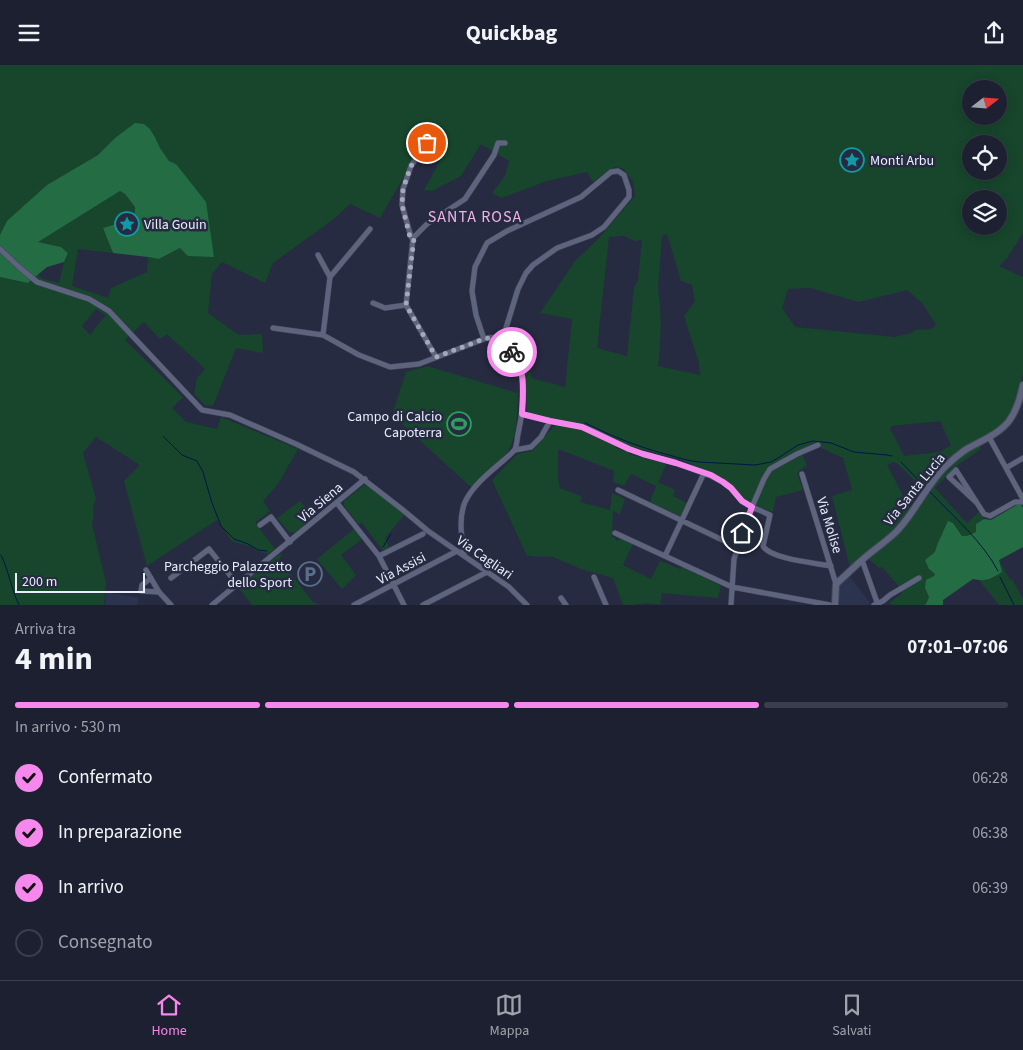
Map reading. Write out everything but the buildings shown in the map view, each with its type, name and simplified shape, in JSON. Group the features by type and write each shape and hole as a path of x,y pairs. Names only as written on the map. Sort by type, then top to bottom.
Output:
{"street":[{"path":"414,238 410,237 402,205 403,189 411,166 427,143"},
{"path":"436,357 406,305 414,238 427,225 465,199 494,155 498,143 505,143"},
{"path":"484,339 476,315 472,291 475,267 487,243 507,231 581,197 611,173 618,171 624,175 629,190 629,197 604,227 592,235 557,248 533,265 526,273 518,289 502,341"},
{"path":"323,335 330,277 370,229"},
{"name":"Via Cagliari","path":"0,249 37,281 89,299 109,311 202,410 230,415 354,472 403,510 425,533 464,555 509,587 527,605"},
{"path":"318,255 330,277"},
{"path":"373,303 385,308 406,305"},
{"path":"273,328 323,335 359,355 390,367 418,364 484,339 495,338 502,341 518,359 523,387 522,414 515,450"},
{"name":"Via Santa Lucia","path":"836,584 897,531 938,475 951,461 965,450 1001,429 1009,421 1019,401 1023,385"},
{"path":"522,414 582,427 629,449 676,463 723,482 742,501 770,515 763,545 767,551 780,557 831,566"},
{"path":"464,555 461,516 472,490 515,450 531,447 541,437 550,421"},
{"path":"977,503 949,477 956,470 977,503 984,514 990,516 1015,502 1023,500 989,437"},
{"path":"731,605 732,567 737,547 752,507 770,469 818,445"},
{"path":"1006,468 1023,458"},
{"path":"665,556 704,473"},
{"name":"Via Molise","path":"802,474 836,584"},
{"name":"Via Siena","path":"212,605 365,479"},
{"path":"618,490 737,547"},
{"path":"1015,502 1019,492"},
{"path":"337,503 379,556 404,605"},
{"path":"260,525 271,517 290,542"},
{"path":"379,556 425,533"},
{"path":"615,533 732,587 830,605"},
{"path":"171,578 208,549 238,584"},
{"name":"Via Assisi","path":"354,605 458,551"},
{"path":"862,560 877,605 919,578"},
{"path":"146,570 171,605"},
{"path":"423,605 487,572"},
{"path":"594,577 606,605"},
{"path":"151,578 142,585 141,591 160,592"},
{"path":"835,605 836,584"},
{"path":"562,598 566,605"}],"shaded area":[{"path":"850,577 871,604 839,605 839,586"},
{"path":"106,592 139,598 137,605 105,605"}],"green space":[{"path":"0,65 1023,65 1023,233 1008,257 999,266 1023,277 1023,373 1017,400 1009,417 999,428 973,443 924,490 898,464 894,462 887,465 911,511 884,539 863,554 850,567 832,496 852,490 843,458 814,443 800,450 807,465 797,473 803,490 776,497 773,512 745,501 727,481 682,460 629,446 583,425 531,415 527,410 523,359 530,357 531,378 565,387 572,319 540,313 575,261 600,237 635,196 633,182 624,169 615,167 593,182 587,172 547,181 501,198 492,193 505,176 509,161 481,144 461,176 432,191 424,190 441,159 440,148 424,142 380,218 350,204 334,219 273,263 265,283 222,262 212,274 208,313 239,335 262,334 263,353 236,348 213,406 205,405 194,394 197,378 205,369 167,334 160,339 144,322 125,340 183,397 172,408 186,422 217,429 221,417 298,449 278,484 263,501 270,511 256,522 275,549 268,554 232,541 217,520 147,566 124,481 140,465 96,437 83,453 96,499 93,506 92,524 106,583 104,605 0,605 0,277 28,283 38,275 43,279 59,283 68,253 61,247 37,242 120,191 125,194 135,207 135,222 119,223 103,228 113,253 78,249 72,286 108,298 111,288 147,272 148,257 160,259 180,248 176,164 169,161 150,129 144,124 115,138 98,155 80,166 0,235","holes":["667,234 681,281 692,285 695,301 684,316 699,363 700,375 658,366 661,327 658,289 662,236","624,236 635,241 642,240 638,280 634,288 627,356 597,348 609,237","810,288 859,302 907,290 923,304 936,325 931,329 914,330 914,332 895,337 795,327 782,308 788,289","96,309 106,315 90,335 82,326","940,421 951,445 940,452 904,456 890,428 892,426"]},
{"path":"135,123 144,124 150,129 169,161 176,164 206,202 214,257 188,256 180,248 159,259 113,253 103,228 135,221 135,207 125,194 120,191 38,242 61,247 68,253 64,262 47,267 28,283 0,277 0,235 7,221 47,185 98,155 115,138"},
{"name":"Campo di Calcio Capoterra","path":"427,366 518,393 514,438 511,445 500,461 472,488 392,415 406,372"},
{"path":"556,424 583,429 615,445 616,448 629,452 629,454 667,463 658,482 675,490 673,496 687,503 680,516 650,502 656,486 631,474 624,486 613,482 614,471 558,449 558,480 560,488 582,497 580,502 610,510 612,493 625,499 620,514 613,511 612,536 618,541 621,538 633,544 623,565 651,579 660,561 680,569 682,567 721,586 718,598 662,593 660,605 647,603 623,605 613,578 581,569 553,557 527,556 492,480 517,454 532,451"},
{"path":"979,445 981,449 956,466 935,488 967,523 979,512 984,519 976,524 976,532 967,536 962,536 953,523 937,545 935,552 935,574 925,588 929,597 926,604 893,605 889,603 901,594 902,590 882,567 879,568 868,558 892,540 904,527 950,464"},
{"path":"364,485 371,487 405,514 385,538 389,547 383,551 362,523 358,524 344,506 344,501"},
{"path":"300,501 313,517 295,532 290,533 277,518"},
{"path":"1020,503 1023,508 1023,547 999,560 1002,572 988,579 973,579 943,600 943,605 924,605 929,597 925,588 926,580 935,574 929,569 925,560 935,552 948,521 953,523 962,536 967,536 976,532 976,524 984,519 991,520"},
{"path":"354,529 362,539 341,555 356,575 342,589 317,559"},
{"path":"279,554 282,555 279,560 317,605 252,605 238,587"},
{"path":"999,560 1023,599 1023,605 999,605 979,580 989,579 1002,572"}],"waterway":[{"path":"585,423 636,445 699,462 755,465 771,462 798,445 813,441 831,443 854,452 892,456"},
{"path":"163,436 182,455 197,461 203,472 221,526 234,539 258,550 267,551"},
{"path":"901,462 925,487"},
{"path":"930,492 976,540 998,571"},
{"path":"383,547 391,534"},
{"path":"1,555 19,605"},
{"path":"1000,577 1014,605"}],"way so far":[{"path":"427,143 411,166 403,189 402,205 410,237 414,238 406,305 436,357 492,337 502,341 512,352"}],"place":[{"name":"Monti Arbu","path":"852,160"},
{"name":"Villa Gouin","path":"127,224"},
{"name":"Campo di Calcio Capoterra","path":"459,424"},
{"name":"Parcheggio Palazzetto dello Sport","path":"310,574"}],"district":[{"name":"SANTA ROSA","path":"475,216"}],"route":[{"path":"512,352 520,365 523,387 522,414 582,427 629,449 711,475 731,488 742,501 752,507 742,533"}]}
